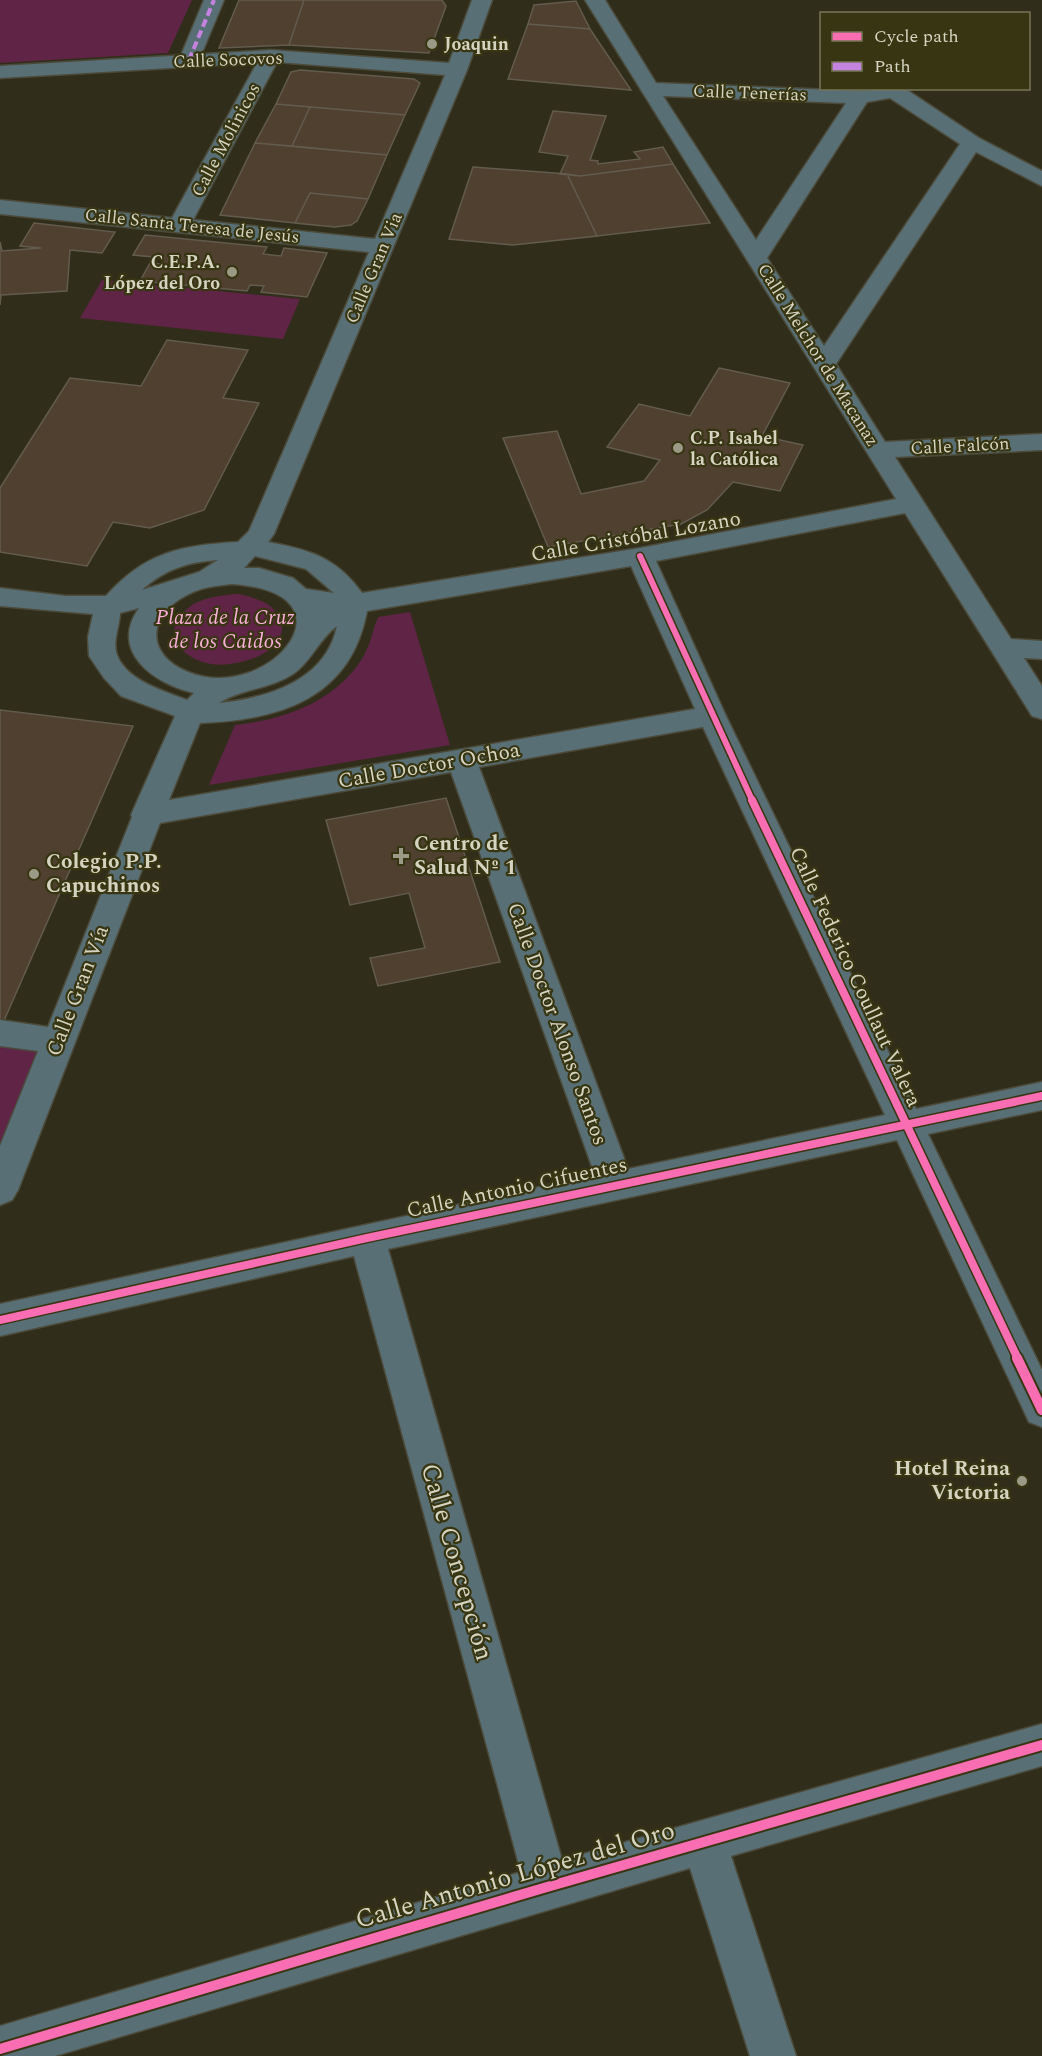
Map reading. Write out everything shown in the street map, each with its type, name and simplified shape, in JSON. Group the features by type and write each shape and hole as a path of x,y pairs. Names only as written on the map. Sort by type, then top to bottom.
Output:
{"street":[{"path":"189,60 214,0"},
{"name":"Calle Melchor de Macanaz","path":"596,0 649,89 1042,709"},
{"name":"Calle Gran Via","path":"256,544 457,70 480,1"},
{"name":"Calle Socovos","path":"0,72 271,56 457,70"},
{"name":"Calle Molinicos","path":"180,224 271,56"},
{"name":"Calle Tenerías","path":"649,89 860,97 894,91 972,142 1042,180"},
{"path":"756,258 860,97"},
{"path":"824,364 972,142"},
{"name":"Calle Santa Teresa de Jesús","path":"0,207 383,247"},
{"path":"1036,442 1042,418"},
{"name":"Calle Falcón","path":"879,450 1036,442"},
{"name":"Calle Cristóbal Lozano","path":"358,603 640,556 912,504"},
{"path":"101,609 140,601 208,578 256,544"},
{"path":"256,544 272,580"},
{"path":"256,544 317,564 338,577 358,603 343,651 319,678 292,696 264,708 186,716 131,689 103,656 101,609 132,581 152,567 175,558 256,544"},
{"name":"Calle Federico Coullaut Valera","path":"640,556 712,717 1042,1410"},
{"path":"208,578 248,575 272,580 305,603 312,620 310,637"},
{"path":"141,637 145,619 156,603 173,590"},
{"path":"298,596 342,603 358,603"},
{"path":"0,597 101,609 130,622 141,637 146,654 160,668 172,675 205,685 232,685 259,679 282,668 300,654 321,623 358,603"},
{"path":"1003,647 1042,650"},
{"path":"172,675 180,692 186,716"},
{"name":"Calle Gran Vía","path":"0,1190 186,716 210,693 232,685"},
{"name":"Calle Doctor Ochoa","path":"146,815 712,717"},
{"name":"Calle Doctor Alonso Santos","path":"462,761 616,1185"},
{"path":"0,1033 58,1041"},
{"name":"Calle Antonio Cifuentes","path":"0,1320 367,1238 1042,1096"},
{"name":"Calle Concepción","path":"367,1238 547,1887"},
{"name":"Calle Antonio López del Oro","path":"0,2049 547,1887 1042,1745"},
{"path":"704,1842 773,2056"}],"green space":[{"path":"0,0 192,0 168,53 0,63"},
{"path":"102,280 300,299 283,339 80,318"},
{"name":"Plaza de la Cruz de los Caidos","path":"234,594 244,595 267,604 274,610 280,619 282,631 278,641 259,656 234,663 211,664 192,658 179,646 175,638 174,630 177,621 189,607 201,601"},
{"path":"410,612 450,745 209,785 235,725 290,713 324,697 352,672 363,657 378,617"},
{"path":"0,1033 58,1041 0,1187"}],"building":[{"path":"239,0 304,0 289,45 219,48"},
{"path":"304,0 442,0 446,6 429,53 289,45"},
{"path":"576,1 590,29 528,24 534,5"},
{"path":"528,24 590,29 631,90 508,79"},
{"path":"300,70 414,79 420,83 405,115 276,104 291,72"},
{"path":"276,104 310,107 292,146 255,143"},
{"path":"310,107 405,115 387,155 292,146"},
{"path":"553,111 606,116 590,160 598,161 598,164 640,159 634,152 663,147 673,164 580,176 560,174 568,156 539,152"},
{"path":"255,143 387,155 368,199 310,193 295,223 220,215"},
{"path":"673,164 710,223 597,236 567,174 580,176"},
{"path":"473,167 567,174 597,236 513,245 449,239"},
{"path":"310,193 368,199 357,221 351,225 335,227 295,223"},
{"path":"34,223 115,232 102,253 70,250 67,291 1,295 0,305 0,242 2,251 41,248 20,246"},
{"name":"C.E.P.A. López del Oro","path":"145,235 267,247 263,254 281,256 284,248 327,253 307,297 261,292 264,286 250,285 247,291 140,281 150,263 161,264 164,258 133,255"},
{"path":"167,340 248,350 223,398 259,403 204,510 150,528 113,522 87,566 0,552 0,488 70,378 141,386"},
{"path":"719,368 790,383 762,436 803,445 780,491 733,482 707,510 681,524 548,547 503,438 557,431 581,494 644,481 660,460 607,447 639,404 690,416"},
{"name":"Colegio P.P. Capuchinos","path":"0,710 133,726 3,1023 0,1022"},
{"name":"Centro de Salud Nº 1","path":"446,798 500,962 378,986 370,958 425,948 409,893 350,905 326,820"}],"marked path":[{"path":"189,60 214,0"}],"cycle path":[{"path":"640,556 712,716 1042,1410"},
{"path":"0,1320 367,1238 1042,1096"},
{"path":"0,2049 547,1887 1042,1745"}],"place":[{"name":"Joaquin","path":"432,44"},
{"name":"C.E.P.A. López del Oro","path":"232,272"},
{"name":"C.P. Isabel la Católica","path":"678,448"},
{"name":"Centro de Salud Nº 1","path":"401,856"},
{"name":"Colegio P.P. Capuchinos","path":"34,874"},
{"name":"Hotel Reina Victoria","path":"1022,1481"}]}
